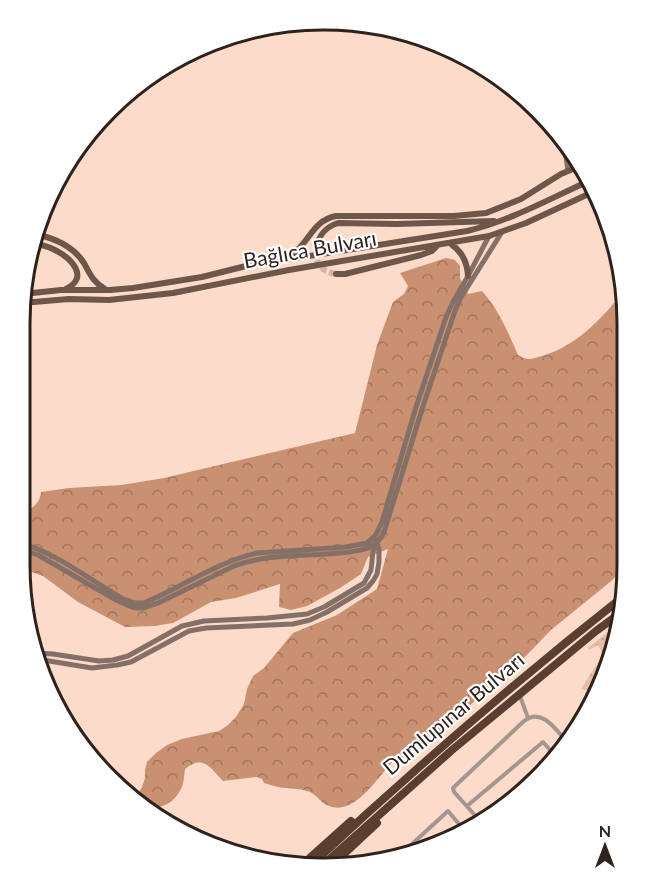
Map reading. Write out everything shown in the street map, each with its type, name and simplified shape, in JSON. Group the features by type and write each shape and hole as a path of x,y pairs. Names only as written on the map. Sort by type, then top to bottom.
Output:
{"highway":[{"name":"Dumlupınar Bulvarı","path":"319,858 390,792 614,604"},
{"name":"Dumlupınar Bulvarı","path":"331,858 452,750 611,620"},
{"path":"311,857 368,807 390,792"},
{"path":"340,857 391,809 396,799"}],"main road":[{"path":"279,261 297,251 320,222 331,217 454,216 486,213 530,195 573,169"},
{"name":"Bağlıca Bulvarı","path":"32,293 133,288 202,277 246,266 467,231 503,220 582,184"},
{"name":"Bağlıca Bulvarı","path":"31,302 69,299 109,300 162,294 489,236 587,194"},
{"path":"454,223 470,215"},
{"path":"316,248 325,229 338,223 454,223 503,220"},
{"path":"44,236 57,240 74,251 93,280 108,290"},
{"path":"450,243 464,256 468,276"},
{"path":"41,245 62,253 78,273 77,280 69,288 61,290"},
{"path":"336,274 345,274 421,255 432,251 439,245"}],"street":[{"path":"566,157 568,171"},
{"path":"44,654 99,661 113,660 128,656 183,626 193,623 307,614 324,607 364,583 371,570 377,543 384,532 455,312 502,232"},
{"path":"30,546 49,554 125,600 144,603 246,555 346,547 367,543 375,536 381,522 446,317 489,236"},
{"path":"47,661 92,668 117,665 131,662 189,631 206,628 293,624 310,620 367,588 377,574 379,549 375,536"},
{"path":"30,552 116,600 132,607 144,608 246,561 349,552 377,543"},
{"path":"519,694 528,718"},
{"path":"476,816 453,788 528,718 536,716 545,719 561,736"},
{"path":"467,806 543,742 550,750"},
{"path":"412,844 448,811 460,825"}],"shaded area":[{"path":"609,631 595,677 589,690 581,689 602,653 598,645 589,650 588,648"}],"green space":[{"path":"446,258 455,260 460,266 460,278 468,294 482,291 503,322 518,355 528,359 545,355 569,344 599,320 616,301 616,576 551,630 520,662 504,672 476,700 407,758 398,756 368,791 349,805 339,808 329,806 310,792 274,786 264,783 257,777 223,781 206,764 197,763 185,769 182,787 175,798 158,807 139,792 145,778 147,762 167,745 182,739 219,731 228,725 244,704 253,676 264,668 293,633 337,615 377,589 388,549 368,557 361,574 307,606 291,610 279,607 280,584 236,598 211,602 173,623 125,627 78,602 43,576 30,572 30,510 37,503 41,492 122,485 164,478 355,433 377,345 393,302 404,294 408,286 400,273"}],"tunnel":[{"path":"316,251 321,267 336,274"}]}
